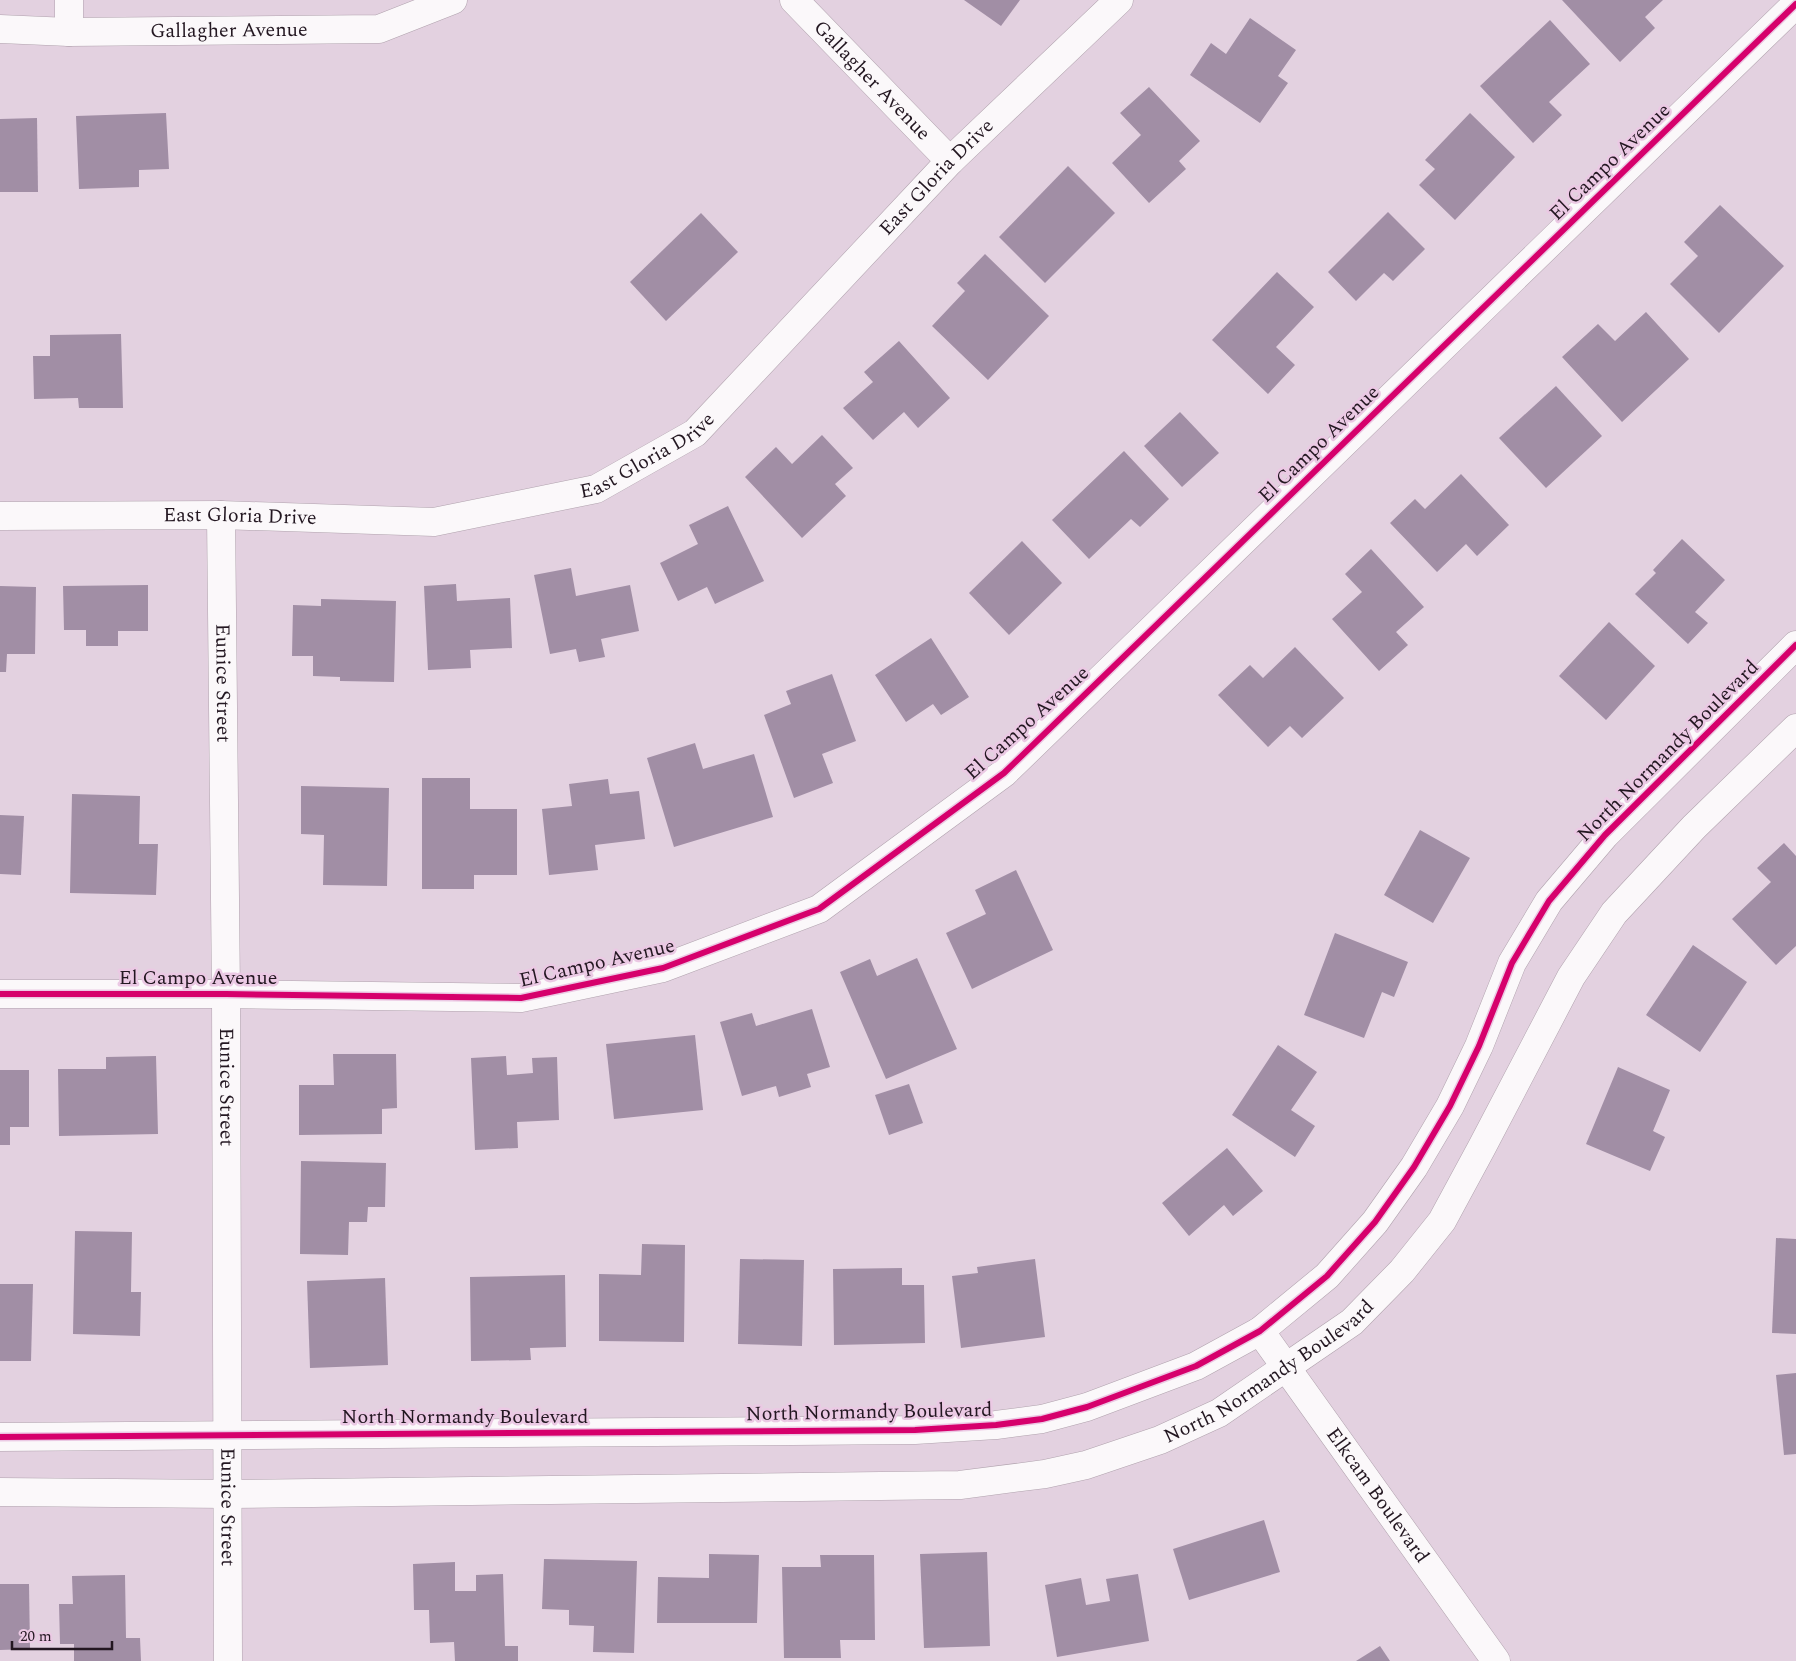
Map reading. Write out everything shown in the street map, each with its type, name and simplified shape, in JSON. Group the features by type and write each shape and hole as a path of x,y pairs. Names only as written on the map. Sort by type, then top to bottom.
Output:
{"street":[{"path":"68,32 69,0"},
{"name":"Gallagher Avenue","path":"0,29 68,32 379,29 452,0"},
{"name":"Gallagher Avenue","path":"794,0 950,161"},
{"name":"East Gloria Drive","path":"0,516 221,515 434,522 596,489 696,433 950,161 1119,0"},
{"name":"El Campo Avenue","path":"0,994 226,994 521,998 663,968 819,909 1004,773 1796,4"},
{"name":"Eunice Street","path":"221,515 226,994 228,1661"},
{"name":"North Normandy Boulevard","path":"0,1436 915,1430 996,1426 1042,1419 1087,1408 1196,1366 1260,1331 1327,1276 1375,1222 1414,1168 1450,1106 1479,1046 1512,964 1549,901 1605,835 1796,646"},
{"name":"North Normandy Boulevard","path":"0,1492 228,1494 960,1485 1045,1474 1086,1465 1131,1451 1220,1413 1352,1322 1402,1271 1442,1220 1487,1139 1571,977 1614,913 1694,827 1796,728"},
{"name":"Elkcam Boulevard","path":"1260,1331 1496,1661"}],"building":[{"path":"964,0 1020,0 1001,26"},
{"path":"1562,0 1663,0 1645,17 1655,28 1620,62"},
{"path":"1250,18 1296,50 1278,76 1288,83 1260,123 1190,75 1211,43 1226,54"},
{"path":"1550,20 1590,64 1549,102 1562,115 1533,143 1480,86"},
{"path":"1149,87 1200,141 1179,161 1186,169 1149,203 1112,163 1141,135 1120,113"},
{"path":"166,113 169,169 139,170 139,187 79,189 76,116"},
{"path":"1470,113 1515,157 1455,220 1419,185 1435,169 1425,160"},
{"path":"37,118 38,192 0,192 0,119"},
{"path":"1068,166 1115,213 1045,283 999,237"},
{"path":"1720,205 1784,266 1719,333 1670,284 1698,256 1684,242"},
{"path":"1388,212 1425,249 1393,281 1384,273 1356,301 1328,272"},
{"path":"701,213 738,252 666,321 630,282"},
{"path":"985,254 1049,316 988,380 932,326 965,291 957,283"},
{"path":"1277,272 1314,307 1276,347 1295,365 1268,394 1212,340"},
{"path":"1646,312 1689,359 1622,422 1562,357 1598,324 1615,341"},
{"path":"121,334 123,408 79,408 78,398 34,399 33,356 50,356 50,335"},
{"path":"899,341 950,398 918,428 904,412 873,440 843,408 873,382 864,372"},
{"path":"1556,386 1602,436 1546,488 1499,438"},
{"path":"1180,412 1219,453 1182,487 1144,446"},
{"path":"822,435 853,468 835,484 846,496 802,538 745,477 776,447 792,464"},
{"path":"1124,451 1169,499 1140,527 1131,519 1089,559 1052,520"},
{"path":"1461,474 1509,525 1477,556 1466,544 1437,572 1390,523 1415,499 1425,509"},
{"path":"728,506 764,581 715,604 707,587 678,601 660,563 698,544 689,525"},
{"path":"1682,539 1725,580 1695,612 1708,623 1688,644 1635,594 1656,573 1653,570"},
{"path":"1022,541 1062,583 1009,635 969,593"},
{"path":"1371,549 1424,607 1396,632 1408,645 1379,671 1332,619 1362,592 1345,574"},
{"path":"571,568 576,596 630,585 639,631 601,639 605,657 579,662 576,649 550,654 534,575"},
{"path":"456,584 457,601 510,598 512,648 470,650 471,668 428,670 424,586"},
{"path":"148,585 148,631 118,631 118,646 86,646 86,630 64,630 63,586"},
{"path":"0,586 36,587 35,654 7,654 6,672 0,672"},
{"path":"321,599 396,601 394,682 340,681 340,677 313,676 313,656 292,656 293,605 321,606"},
{"path":"1609,622 1655,666 1606,720 1559,676"},
{"path":"931,638 969,697 941,715 933,704 906,722 875,675"},
{"path":"1295,647 1344,698 1302,738 1290,726 1268,747 1218,695 1250,665 1263,678"},
{"path":"832,674 856,741 822,754 833,783 794,798 764,715 791,704 786,691"},
{"path":"695,743 703,769 754,754 773,817 674,847 647,758"},
{"path":"422,778 470,778 470,809 517,809 517,875 474,875 474,889 422,889"},
{"path":"608,779 610,794 639,791 645,839 595,845 598,870 549,875 542,809 572,806 569,784"},
{"path":"301,786 389,788 387,886 323,885 324,835 301,834"},
{"path":"72,794 140,796 139,844 158,844 156,895 70,893"},
{"path":"0,815 24,816 21,875 0,874"},
{"path":"1420,830 1470,858 1433,923 1384,895"},
{"path":"1784,843 1796,856 1796,946 1776,965 1732,919 1771,882 1757,868"},
{"path":"1016,870 1053,950 972,989 946,933 986,914 975,890"},
{"path":"1335,933 1408,962 1394,997 1382,992 1364,1038 1304,1015"},
{"path":"1693,945 1747,982 1700,1052 1646,1015"},
{"path":"917,958 957,1049 886,1079 840,972 870,959 877,976"},
{"path":"812,1009 830,1067 807,1074 811,1087 779,1097 776,1086 742,1096 720,1022 752,1013 756,1026"},
{"path":"695,1035 703,1110 614,1119 606,1044"},
{"path":"1278,1045 1317,1072 1291,1110 1315,1126 1295,1157 1232,1115"},
{"path":"333,1054 396,1054 397,1108 382,1109 382,1134 299,1135 299,1085 334,1085"},
{"path":"156,1056 158,1134 59,1136 58,1069 106,1069 106,1057"},
{"path":"506,1056 507,1075 533,1073 532,1058 557,1057 559,1120 517,1122 518,1148 475,1150 471,1058"},
{"path":"1618,1067 1670,1090 1653,1131 1665,1137 1650,1171 1586,1144"},
{"path":"0,1070 29,1070 29,1127 10,1127 10,1145 0,1145"},
{"path":"909,1084 923,1123 889,1135 875,1095"},
{"path":"1227,1148 1263,1191 1233,1216 1224,1205 1189,1236 1162,1203"},
{"path":"301,1161 386,1163 385,1207 368,1207 367,1222 349,1222 348,1255 300,1254"},
{"path":"75,1231 132,1232 131,1292 141,1292 140,1336 73,1334"},
{"path":"1776,1238 1796,1239 1796,1334 1772,1333"},
{"path":"642,1244 685,1245 684,1342 599,1341 599,1274 641,1275"},
{"path":"740,1259 804,1260 802,1346 738,1344"},
{"path":"1035,1259 1045,1337 961,1348 952,1276 978,1273 977,1267"},
{"path":"902,1268 902,1285 924,1285 925,1343 834,1345 833,1269"},
{"path":"565,1275 566,1347 530,1348 531,1360 471,1361 470,1277"},
{"path":"385,1278 388,1365 310,1368 307,1281"},
{"path":"0,1284 33,1284 31,1361 0,1361"},
{"path":"1796,1373 1796,1454 1784,1455 1776,1375"},
{"path":"1264,1520 1280,1572 1189,1600 1173,1549"},
{"path":"987,1552 990,1646 924,1648 920,1554"},
{"path":"709,1554 759,1555 757,1623 657,1623 658,1577 709,1578"},
{"path":"820,1555 874,1555 875,1640 840,1640 841,1658 784,1658 782,1567 821,1567"},
{"path":"544,1559 637,1561 634,1653 593,1652 594,1626 569,1625 569,1610 542,1609"},
{"path":"455,1562 455,1591 476,1591 476,1575 503,1574 505,1646 518,1646 518,1661 455,1661 454,1642 430,1643 429,1610 414,1610 413,1564"},
{"path":"1138,1574 1149,1641 1057,1657 1045,1585 1081,1578 1086,1605 1110,1601 1106,1579"},
{"path":"125,1575 126,1638 140,1638 141,1661 74,1661 74,1644 60,1644 59,1604 73,1604 72,1576"},
{"path":"0,1584 29,1584 30,1649 0,1650"},
{"path":"1380,1646 1390,1661 1356,1661"}],"cycle path":[{"path":"0,994 226,994 521,998 663,968 819,909 1004,773 1796,4"},
{"path":"0,1437 915,1430 996,1425 1042,1419 1087,1407 1196,1366 1260,1331 1327,1276 1375,1222 1414,1167 1450,1106 1479,1046 1512,963 1549,901 1605,835 1796,645"}]}
